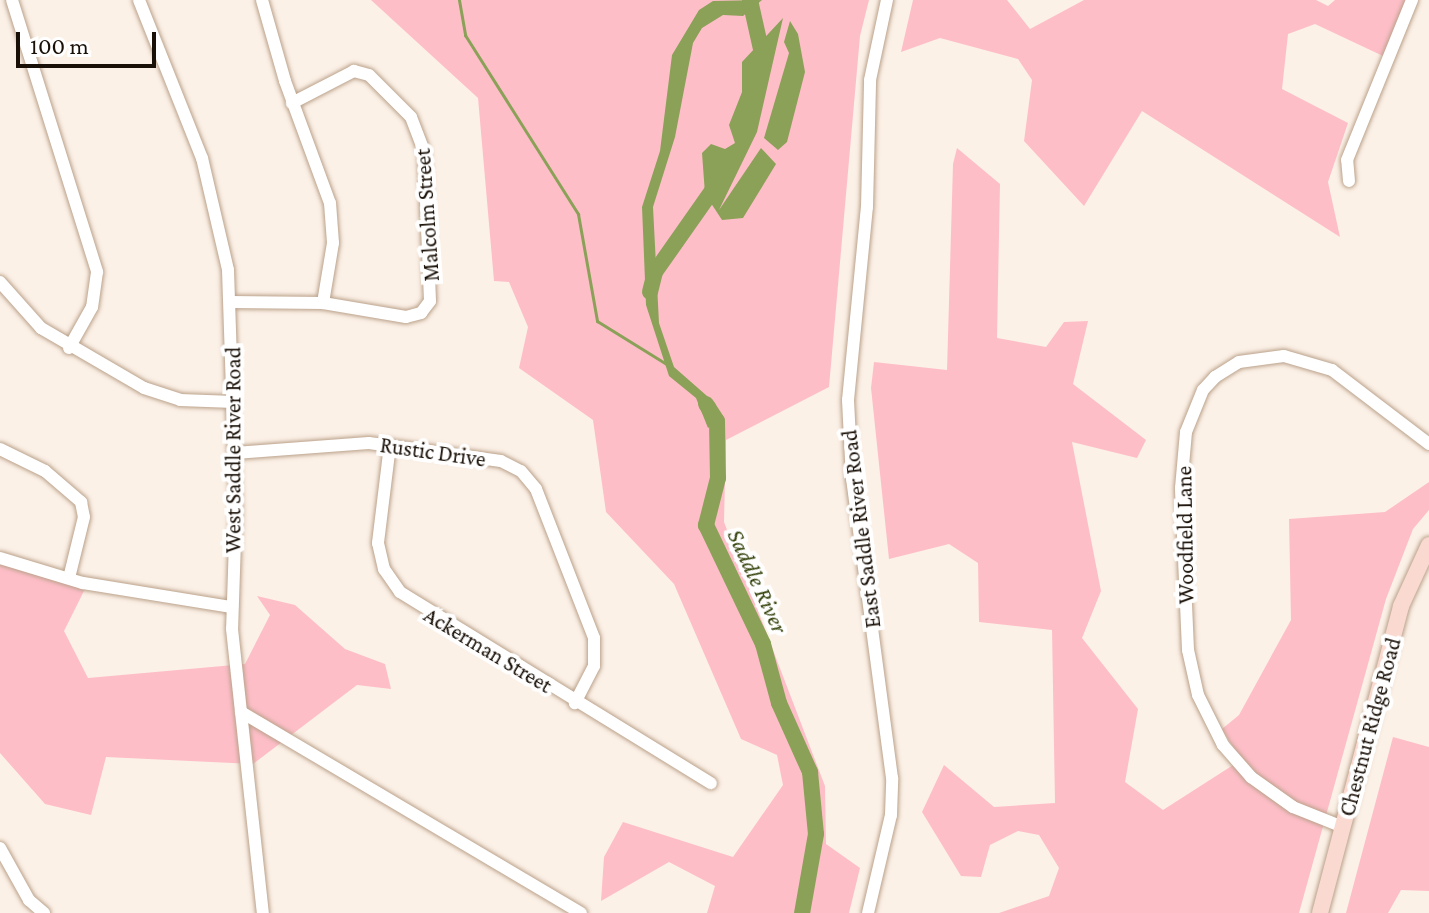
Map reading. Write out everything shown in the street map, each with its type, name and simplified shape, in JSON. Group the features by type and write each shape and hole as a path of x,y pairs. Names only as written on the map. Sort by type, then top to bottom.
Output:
{"main road":[{"name":"Chestnut Ridge Road","path":"1320,913 1401,606 1429,545"}],"street":[{"path":"12,0 97,272 92,307 69,348"},
{"name":"West Saddle River Road","path":"139,0 202,158 221,228 231,302 234,402 232,607 263,913"},
{"path":"262,0 292,103 330,203 332,254 323,303"},
{"name":"East Saddle River Road","path":"868,913 889,825 892,778 852,479 848,400 867,207 870,80 887,0"},
{"path":"1349,181 1347,160 1412,0"},
{"name":"Malcolm Street","path":"231,302 323,303 406,317 426,308 432,293 424,151 411,117 363,72 347,72 292,103"},
{"path":"1,288 41,328 69,348 162,395 234,402"},
{"name":"Woodfield Lane","path":"1343,827 1293,807 1251,777 1218,738 1198,695 1187,621 1181,488 1186,432 1203,390 1215,377 1239,362 1284,356 1332,370 1429,444"},
{"name":"Rustic Drive","path":"235,453 347,443 390,445 501,461 529,479 594,638 594,666 575,703"},
{"name":"Ackerman Street","path":"390,445 378,529 380,556 391,581 414,605 711,783"},
{"path":"0,449 45,471 81,502 84,517 69,578"},
{"path":"0,558 69,578 232,607"},
{"path":"241,712 581,913"},
{"path":"0,848 29,900 44,913"}],"shaded area":[{"path":"371,0 869,0 860,36 829,387 726,440 724,522 825,786 826,844 860,868 849,913 707,913 715,886 669,862 601,901 604,857 623,822 733,857 783,785 777,755 741,739 674,584 606,512 593,420 519,368 528,327 509,282 494,281 478,98"},
{"path":"762,0 743,16 723,15 702,28 693,43 675,137 653,207 659,323 674,367 715,403 720,418 708,428 696,398 669,376 646,305 642,207 660,151 672,55 699,10 713,1"},
{"path":"913,0 1007,0 1030,29 1084,0 1316,0 1328,6 1335,0 1409,0 1383,56 1315,24 1288,34 1282,89 1348,123 1328,182 1340,237 1142,111 1084,206 1024,141 1032,80 1018,59 940,38 901,52"},
{"path":"783,18 757,132 719,210 761,148 776,164 743,218 722,220 705,194 702,153 711,144 725,149 735,143 729,125 742,92 742,62"},
{"path":"790,21 798,34 805,72 787,142 778,150 764,138 789,53 784,42"},
{"path":"957,148 1000,184 997,338 1046,347 1064,322 1088,321 1073,384 1146,440 1137,458 1072,442 1101,591 1082,638 1138,709 1125,782 1163,810 1241,760 1222,729 1239,715 1291,620 1289,519 1385,512 1429,482 1429,510 1413,529 1386,599 1299,913 999,913 1049,896 1059,868 1039,835 1018,831 990,845 981,877 961,876 922,812 944,765 994,807 1055,803 1052,630 979,622 978,563 949,544 889,559 871,388 874,362 947,370 953,164"},
{"path":"0,562 85,589 64,631 88,678 245,664 270,615 257,596 295,605 345,649 385,664 391,689 357,685 253,764 106,757 91,815 45,804 0,753"},
{"path":"1393,737 1429,747 1429,891 1401,890 1388,913 1346,913"}],"waterway":[{"path":"459,0 465,35 578,214 597,321 668,365"},
{"name":"Saddle River","path":"750,0 763,58"},
{"name":"Saddle River","path":"650,292 655,272 719,181"},
{"name":"Saddle River","path":"706,404 717,421 718,478 706,525 763,644 779,703 810,772 816,834 802,913"}]}
